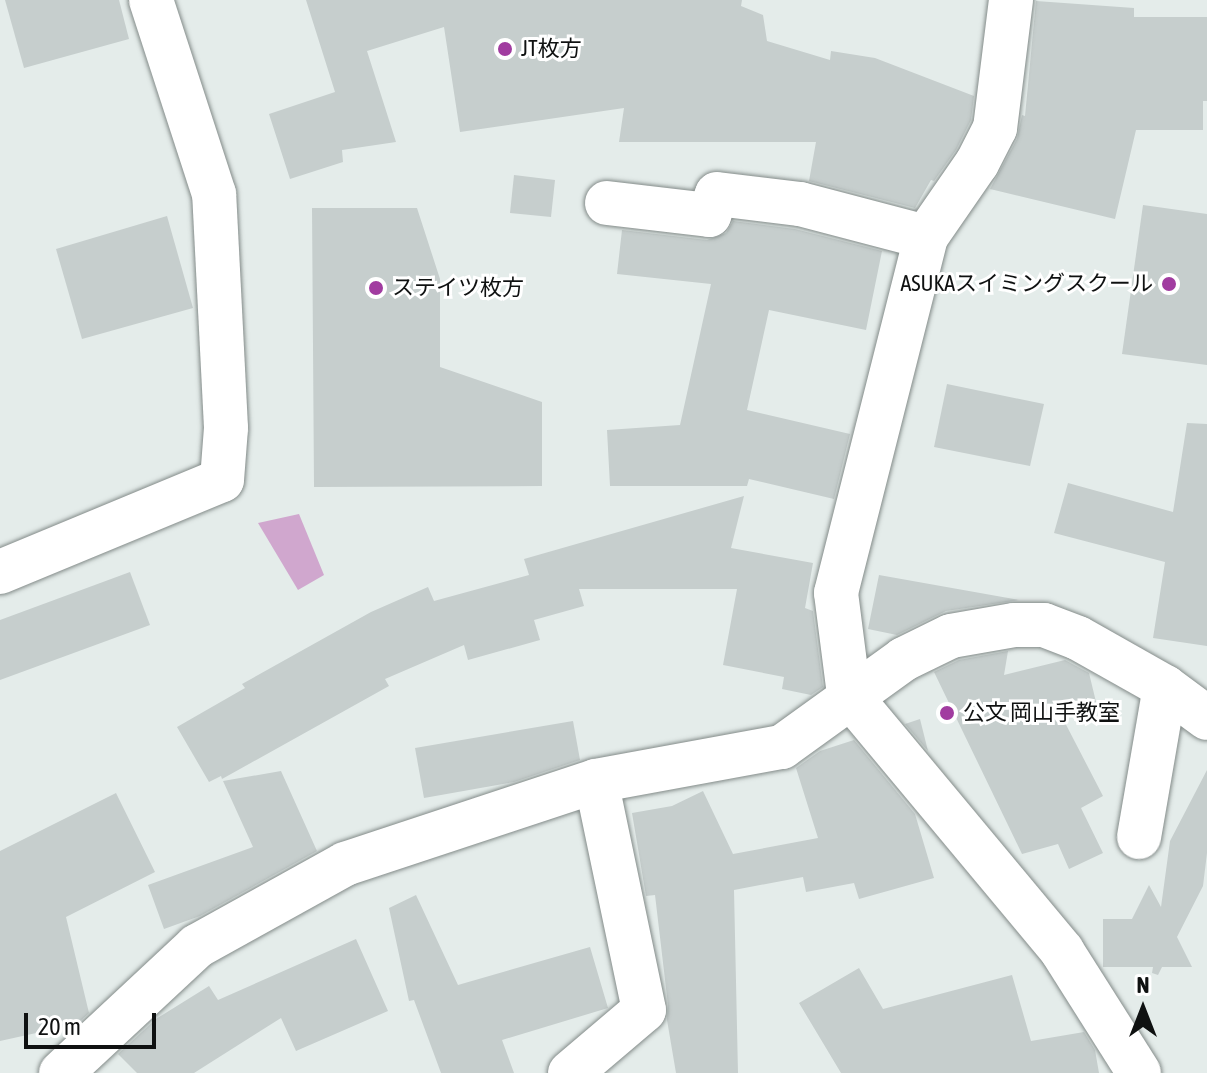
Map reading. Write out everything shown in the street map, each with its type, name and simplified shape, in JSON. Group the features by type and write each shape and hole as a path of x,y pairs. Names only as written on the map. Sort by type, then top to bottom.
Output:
{"street":[{"path":"0,572 222,480 226,428 214,194 151,0"},
{"path":"1011,0 995,128 977,163 926,237 836,593 849,695 1062,951 1139,1073"},
{"path":"607,203 709,215 717,194 800,204 926,237"},
{"path":"61,1073 197,946 345,864 596,781 782,747 849,695 904,659 951,636 1014,625 1044,625 1078,638 1165,687 1207,718"},
{"path":"1139,837 1165,687"},
{"path":"570,1073 612,1058 644,1010 596,781"}],"shaded area":[{"path":"299,514 324,575 298,590 258,523"}],"building":[{"path":"5,0 119,0 129,39 24,68"},
{"path":"306,0 742,0 741,6 763,15 767,41 830,60 831,51 875,58 974,96 971,120 956,150 934,181 931,180 915,208 809,181 816,142 619,142 624,108 460,132 444,27 367,51 396,142 342,150 343,162 290,179 269,114 335,92"},
{"path":"1036,1 1134,8 1134,17 1207,17 1207,101 1203,101 1203,130 1136,130 1115,219 990,189 1017,139 1022,115 1025,116"},
{"path":"514,175 555,180 551,217 510,213"},
{"name":"ASUKAスイミングスクール","path":"1143,205 1207,214 1207,365 1122,354"},
{"name":"ステイツ枚方","path":"312,208 417,208 440,279 440,367 542,402 542,486 314,487"},
{"path":"167,216 193,308 82,339 56,249"},
{"path":"733,221 795,229 882,251 866,330 769,310 747,410 850,434 834,499 749,479 747,486 610,486 607,430 680,425 711,284 617,274 622,230 707,240 726,233"},
{"path":"947,384 1044,404 1030,466 934,447"},
{"path":"1187,423 1207,424 1207,646 1153,638 1165,562 1054,533 1068,483 1173,512"},
{"path":"744,496 731,548 813,563 805,608 813,611 823,687 811,695 782,689 784,677 723,665 737,589 579,589 584,606 534,620 540,640 468,660 464,645 385,679 389,686 222,779 221,776 209,782 177,727 245,688 242,684 371,612 428,587 434,601 529,575 524,559"},
{"path":"130,572 150,625 0,680 0,620"},
{"path":"879,575 1019,600 946,611 897,635 868,629"},
{"path":"1008,651 1004,675 1065,660 1089,673 1097,706 1061,715 1103,796 1081,808 1103,853 1069,869 1058,844 1022,854 934,672 959,660"},
{"path":"920,719 928,751 905,724"},
{"path":"573,721 580,760 514,782 424,798 415,748"},
{"path":"854,740 915,814 934,878 859,899 854,883 806,892 803,877 734,890 738,1073 676,1073 667,1020 668,1005 655,895 646,896 632,813 672,806 703,791 733,854 818,838 796,768 820,751"},
{"path":"1207,770 1207,853 1203,886 1177,937 1192,967 1162,967 1158,975 1152,973 1153,967 1103,967 1103,919 1132,919 1149,885 1161,907 1170,841"},
{"path":"281,771 317,851 200,916 164,929 148,885 253,847 223,781"},
{"path":"116,793 155,872 66,917 89,1013 77,1024 0,1041 0,851"},
{"path":"416,895 458,985 590,947 608,1008 502,1040 514,1073 441,1073 414,1000 409,1001 389,908"},
{"path":"356,939 388,1011 296,1051 281,1018 194,1073 137,1073 118,1054 156,1019 209,986 218,1000"},
{"path":"859,968 883,1009 1012,975 1031,1041 1084,1032 1095,1050 1099,1073 841,1073 799,1003"}],"place":[{"name":"JT枚方","path":"505,49"},
{"name":"ASUKAスイミングスクール","path":"1169,284"},
{"name":"ステイツ枚方","path":"376,288"},
{"name":"公文 岡山手教室","path":"947,713"}]}
